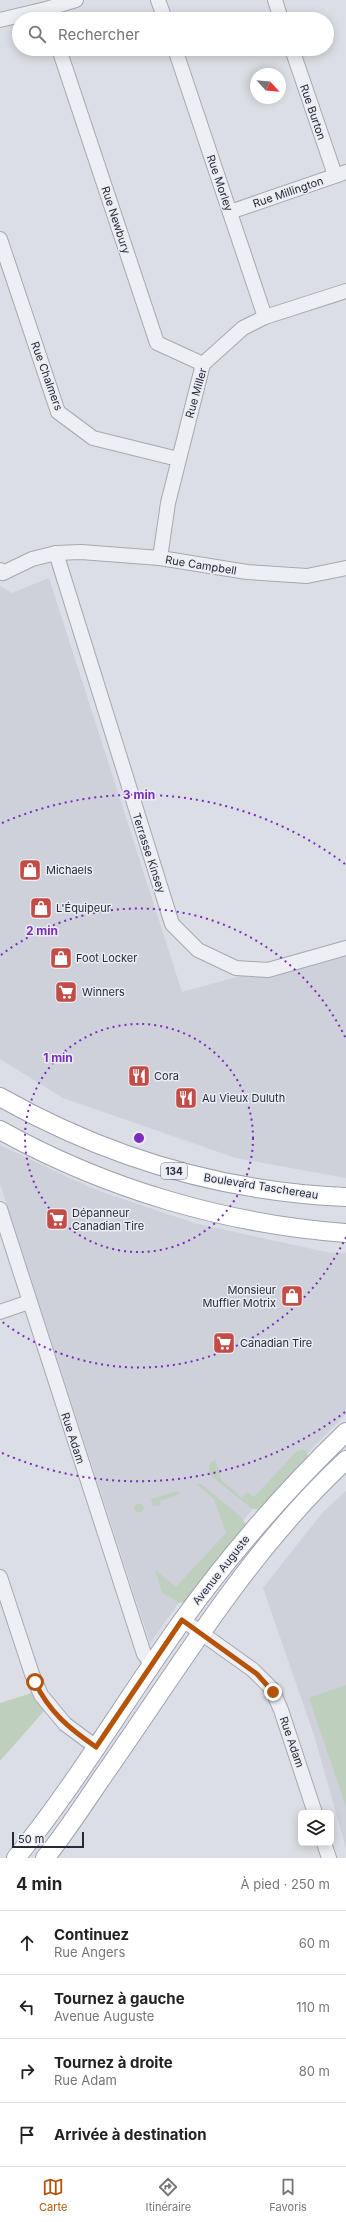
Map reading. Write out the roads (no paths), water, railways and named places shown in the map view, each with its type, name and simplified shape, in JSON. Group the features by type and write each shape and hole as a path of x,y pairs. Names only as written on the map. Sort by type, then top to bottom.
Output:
{"main road":[{"name":"Boulevard Taschereau","path":"0,1097 74,1135 158,1167 203,1178 262,1188 311,1195 346,1197"},
{"path":"0,1130 72,1165 154,1196 243,1219 345,1233"},
{"name":"Avenue Auguste","path":"16,1858 48,1816 182,1620 228,1559 258,1524 346,1432"},
{"name":"Avenue Auguste","path":"45,1858 201,1634 280,1530 307,1499 346,1460"}],"street":[{"path":"52,12 76,0"},
{"path":"158,0 162,12"},
{"path":"275,0 279,12"},
{"path":"0,20 12,18"},
{"name":"Rue Newbury","path":"61,56 157,343 203,364"},
{"name":"Rue Morley","path":"177,56 265,317"},
{"name":"Rue Burton","path":"295,56 340,173"},
{"name":"Rue Millington","path":"230,212 340,173"},
{"name":"Rue Chalmers","path":"0,239 58,412 93,438 178,459"},
{"name":"Rue Miller","path":"160,558 168,503 203,364 243,328 265,317 346,291"},
{"name":"Rue Campbell","path":"0,570 3,573 32,559 56,553 82,552 160,558 247,572 301,575 346,568"},
{"name":"Terrasse Kinsey","path":"56,553 172,924 198,950 236,968 268,970 346,948"},
{"name":"Rue Adam","path":"0,1209 144,1654 152,1665"},
{"path":"0,1312 29,1302"},
{"path":"0,1577 33,1678 41,1696 65,1724 96,1747"},
{"name":"Rue Adam","path":"182,1620 257,1674 273,1692 314,1810"},
{"path":"325,1846 329,1858"}],"place":[{"name":"Michaels","path":"30,870"},
{"name":"L'Équipeur","path":"41,908"},
{"name":"Foot Locker","path":"61,958"},
{"name":"Winners","path":"66,992"},
{"name":"Cora","path":"139,1076"},
{"name":"Au Vieux Duluth","path":"186,1098"},
{"name":"Dépanneur Canadian Tire","path":"57,1219"},
{"name":"Monsieur Muffler Motrix","path":"292,1296"},
{"name":"Canadian Tire","path":"224,1343"}]}
